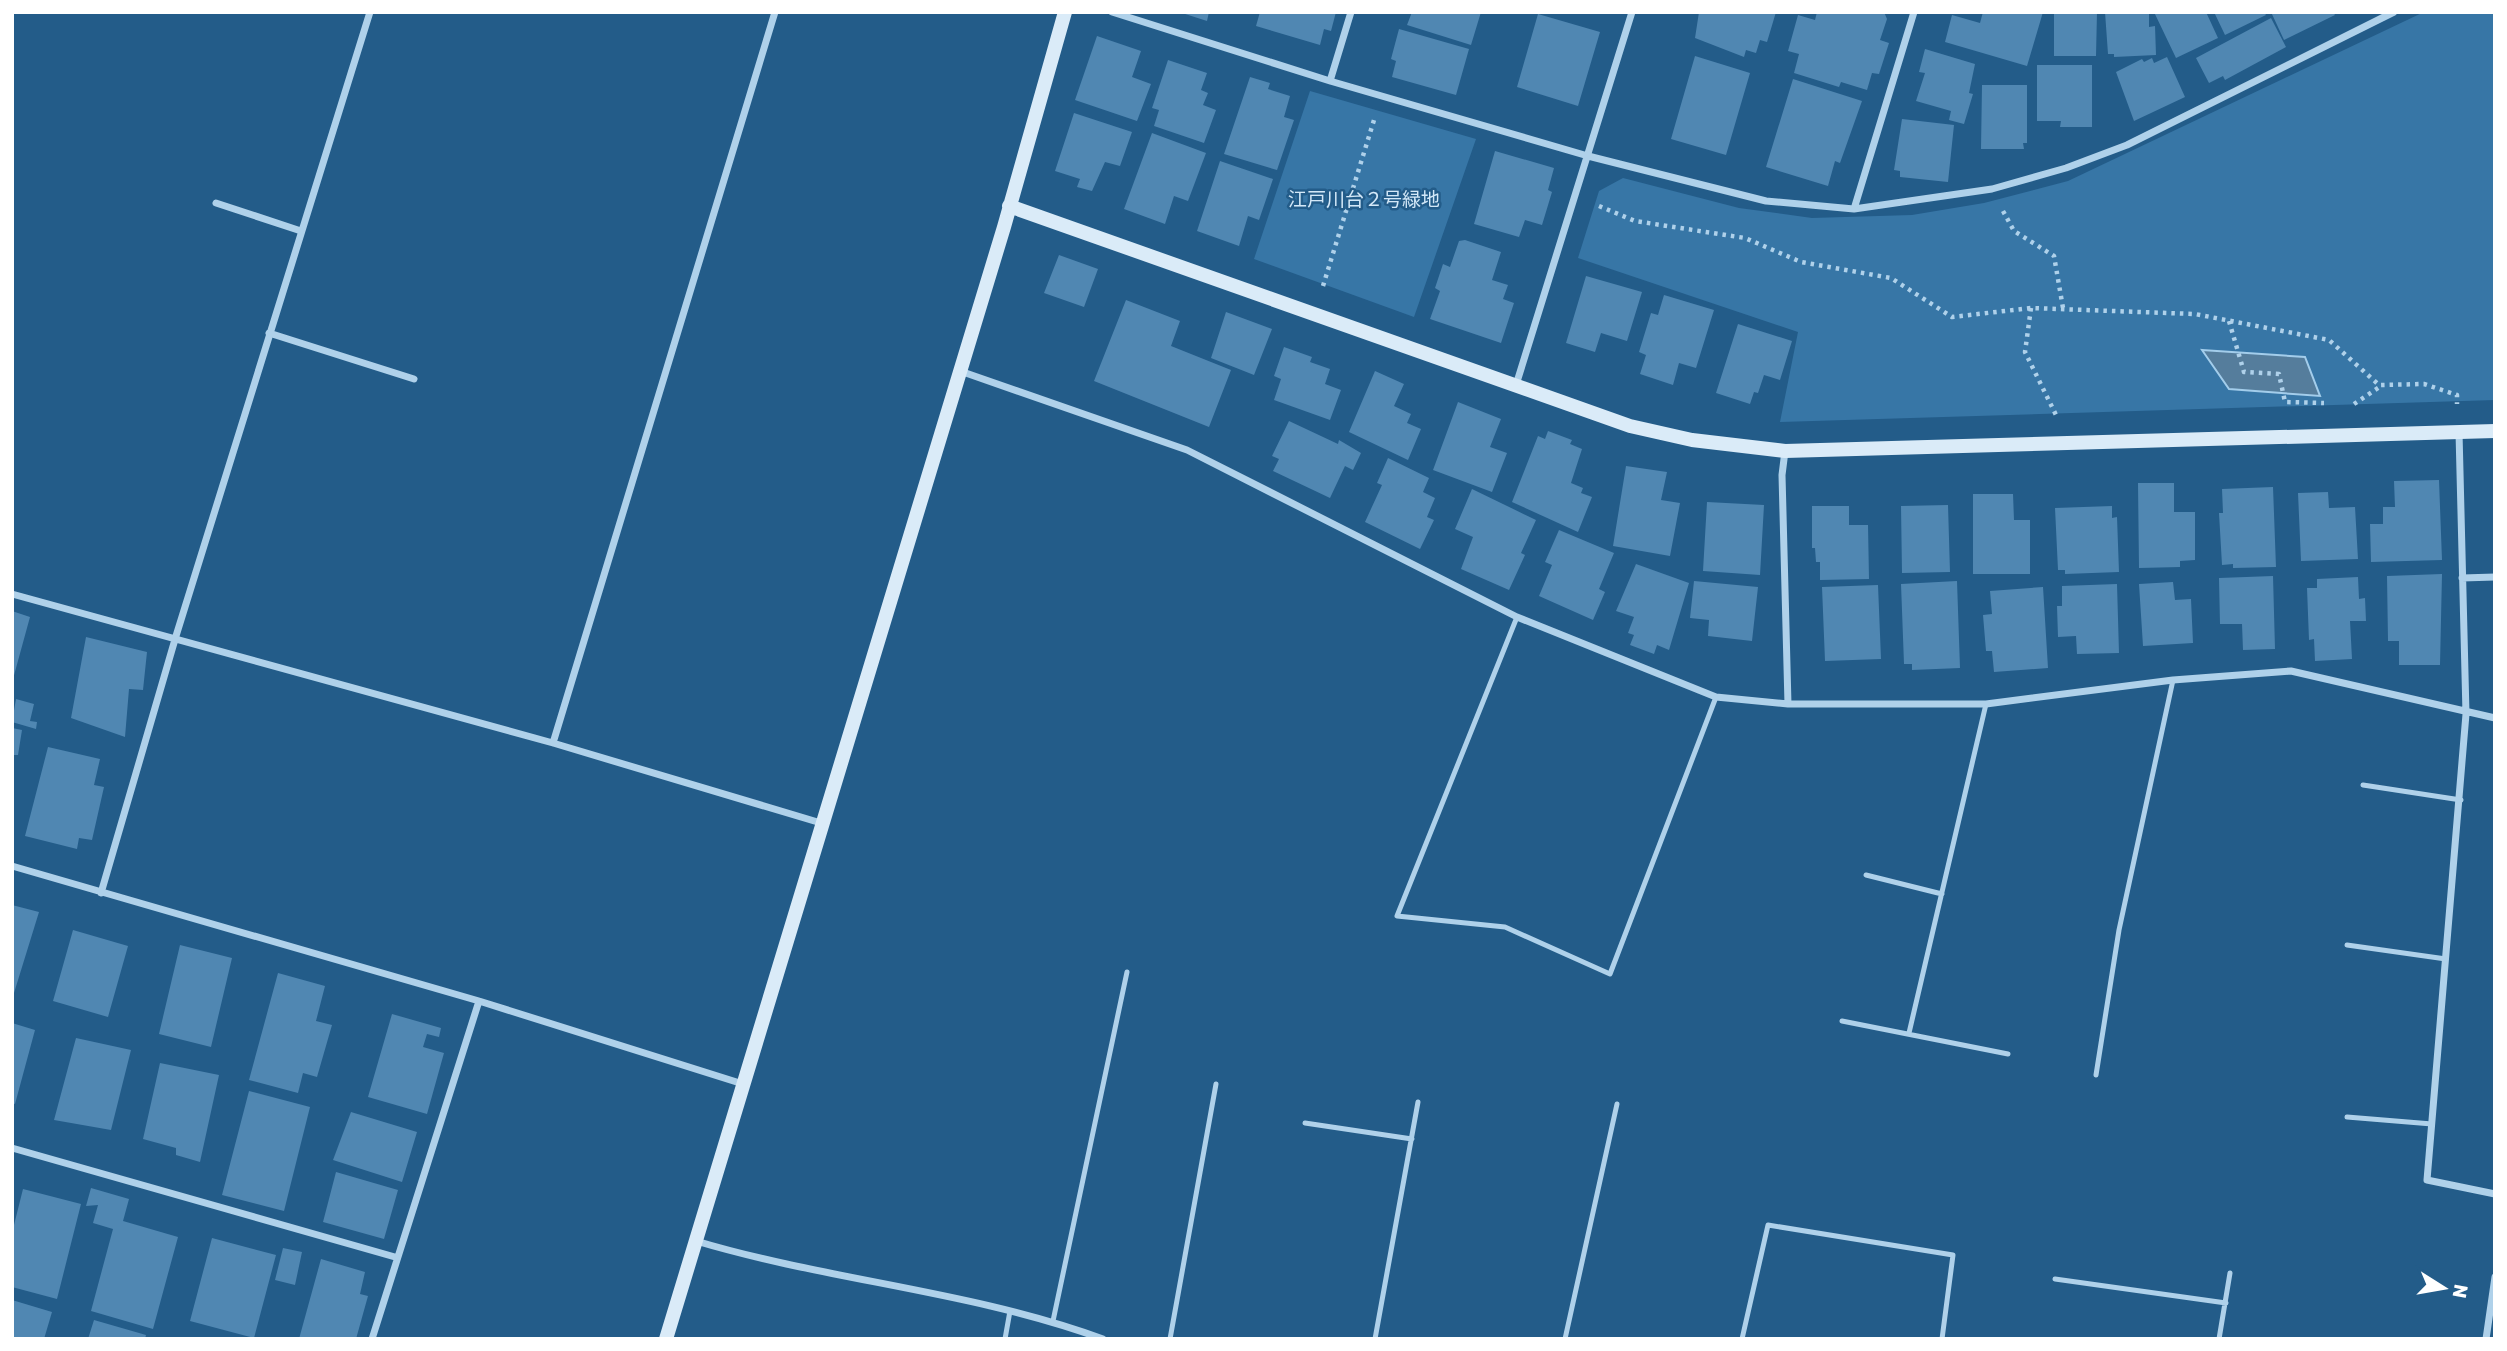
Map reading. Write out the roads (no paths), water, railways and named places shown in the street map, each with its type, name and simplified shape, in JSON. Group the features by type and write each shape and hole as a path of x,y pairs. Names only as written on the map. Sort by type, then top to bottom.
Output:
{"street":[{"path":"101,893 176,636 370,12"},
{"path":"554,743 775,12"},
{"path":"666,1339 960,371 1065,12"},
{"path":"1112,12 1330,81 1588,156 1766,201 1854,209 1992,189 2066,168 2127,145 2394,12"},
{"path":"1330,81 1351,12"},
{"path":"1515,386 1632,12"},
{"path":"1854,209 1914,12"},
{"path":"216,203 301,231"},
{"path":"1009,206 1630,426 1692,440 1785,451 2495,431"},
{"path":"269,333 414,379"},
{"path":"960,371 1187,450 1517,617 1716,697 1788,704 1986,704 2173,680 2291,671 2466,714 2495,718"},
{"path":"2459,432 2466,714 2461,800 2427,1180 2495,1194"},
{"path":"1785,451 1782,475 1788,704"},
{"path":"2462,578 2495,577"},
{"path":"12,594 176,636 554,743 821,823"},
{"path":"12,866 479,1001 743,1084"},
{"path":"372,1339 479,1001"},
{"path":"12,1148 396,1257"},
{"path":"696,1241 750,1257 1054,1321 1103,1339"},
{"path":"2486,1339 2495,1277"}],"lane":[{"path":"1517,617 1398,916 1505,926 1610,974 1716,697"},
{"path":"2096,1075 2119,930 2173,680"},
{"path":"1909,1033 1986,704"},
{"path":"2363,785 2461,800"},
{"path":"1866,875 1941,894"},
{"path":"2347,945 2446,959"},
{"path":"1054,1321 1127,972"},
{"path":"1842,1021 2008,1054"},
{"path":"1170,1339 1216,1084"},
{"path":"1376,1339 1418,1102"},
{"path":"1566,1339 1617,1104"},
{"path":"2347,1117 2432,1124"},
{"path":"1305,1123 1412,1139"},
{"path":"1742,1339 1768,1225 1953,1255 1942,1339"},
{"path":"2219,1339 2230,1273"},
{"path":"2055,1279 2226,1303"},
{"path":"1005,1339 1010,1311"}],"park label":[{"name":"江戸川台２号緑地","path":"1364,199"}]}
